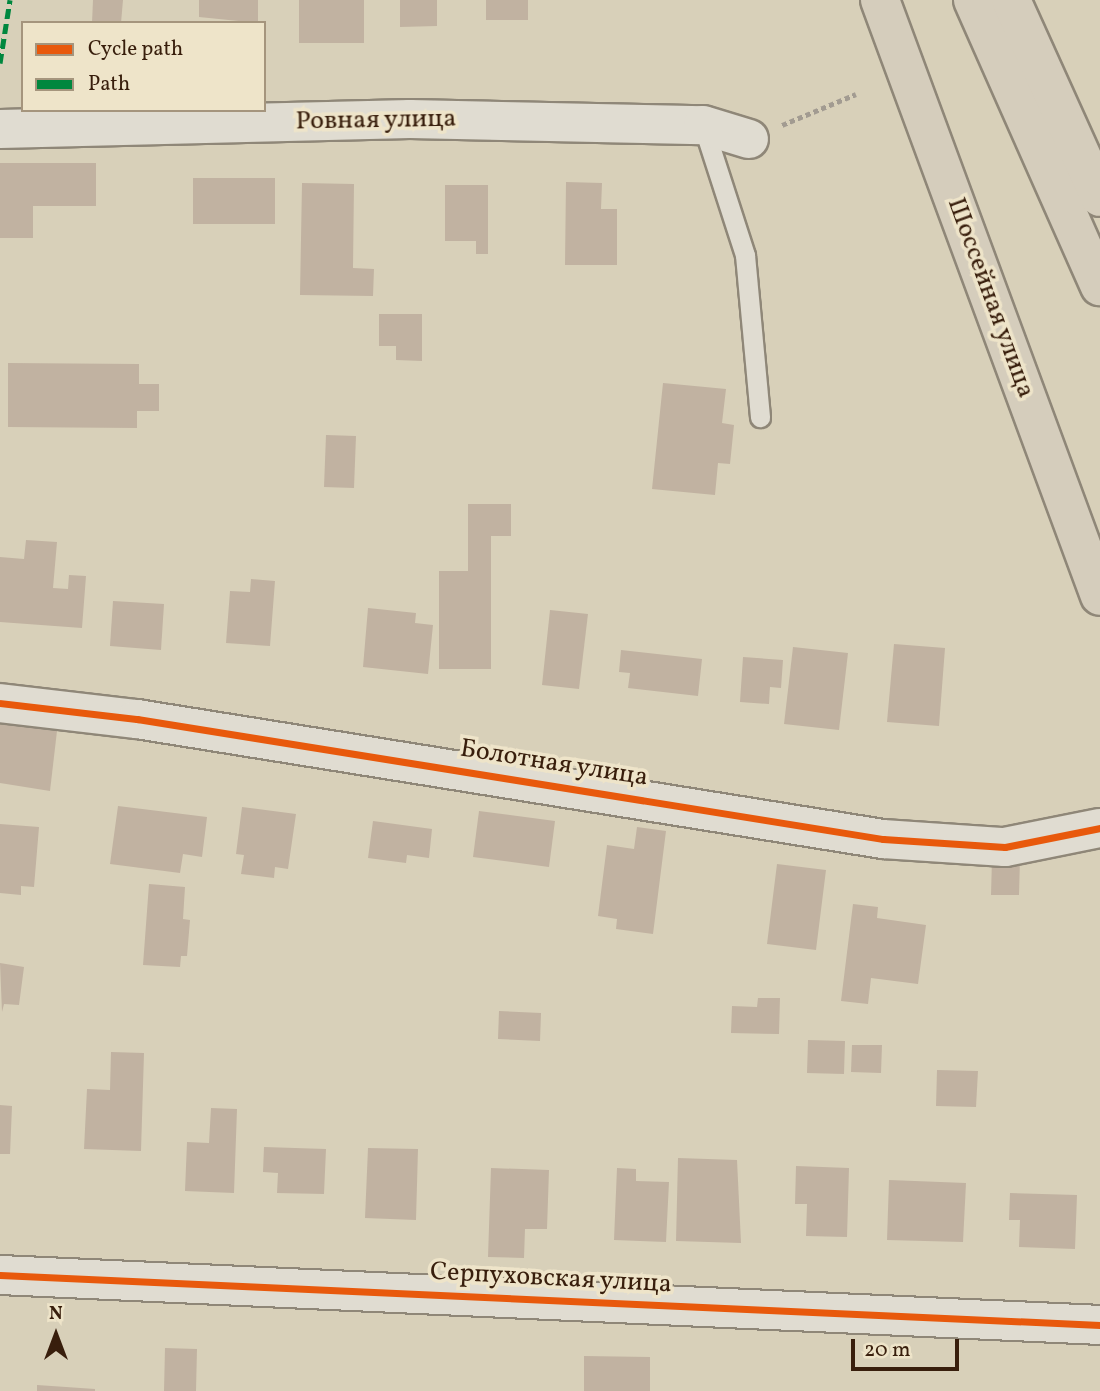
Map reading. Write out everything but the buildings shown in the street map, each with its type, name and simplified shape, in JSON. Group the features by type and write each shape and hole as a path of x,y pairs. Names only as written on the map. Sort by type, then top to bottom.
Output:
{"main road":[{"name":"Шоссейная улица","path":"880,0 1100,596"},
{"path":"974,0 1100,286"},
{"path":"1011,0 1100,197"}],"street":[{"name":"Ровная улица","path":"0,129 410,119 703,125 749,139"},
{"name":"Болотная улица","path":"0,703 137,719 883,839 1005,848 1100,828"},
{"name":"Серпуховская улица","path":"0,1275 1100,1325"}],"lane":[{"path":"703,125 745,255 760,417"}],"path":[{"path":"820,109 856,94"}],"marked path":[{"path":"0,63 10,0"}],"cycle path":[{"path":"0,703 137,719 883,839 1005,847 1100,828"},
{"path":"0,1275 1100,1325"}]}
